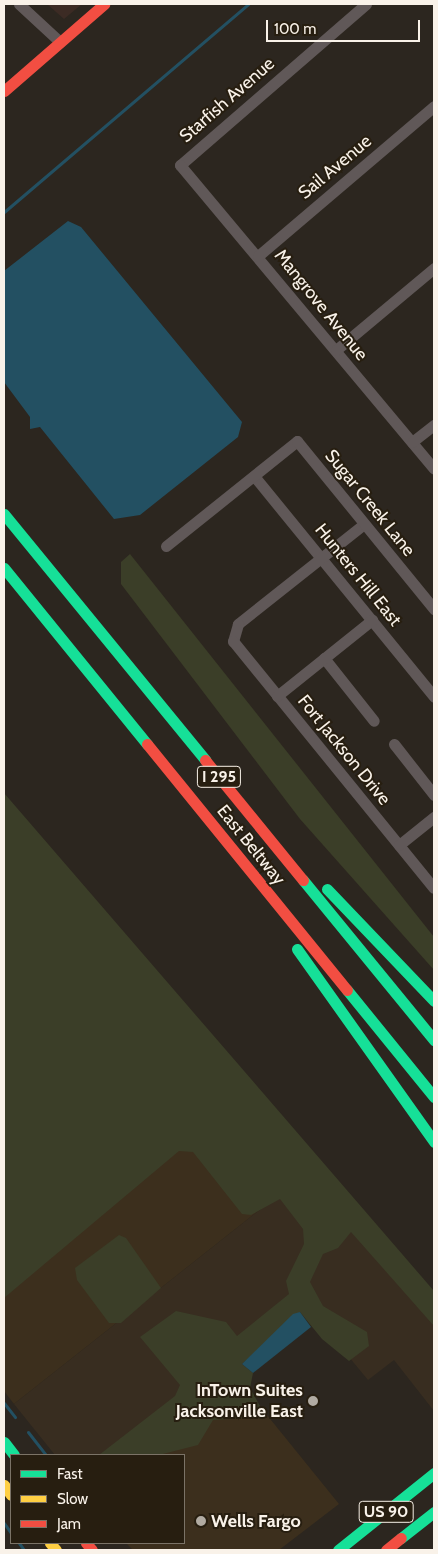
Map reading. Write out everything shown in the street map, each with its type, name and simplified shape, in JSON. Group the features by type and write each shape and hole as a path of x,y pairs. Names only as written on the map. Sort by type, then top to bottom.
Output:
{"main road":[{"path":"4,91 104,4"},
{"name":"East Beltway","path":"4,514 434,1040"},
{"name":"East Beltway","path":"4,568 434,1097"},
{"path":"224,784 434,1001"},
{"path":"196,806 434,1142"},
{"path":"4,1442 13,1454"},
{"name":"US 90","path":"338,1550 434,1473"},
{"name":"US 90","path":"386,1550 434,1512"}],"street":[{"path":"19,4 60,42"},
{"name":"Starfish Avenue","path":"180,165 366,4"},
{"name":"Sail Avenue","path":"258,256 434,106"},
{"name":"Mangrove Avenue","path":"180,165 258,256 434,469"},
{"path":"336,350 434,268"},
{"path":"412,442 434,425"},
{"name":"Sugar Creek Lane","path":"254,476 297,441 434,609"},
{"path":"166,546 254,476"},
{"name":"Hunters Hill East","path":"254,476 434,697"},
{"path":"322,558 364,524"},
{"name":"Fort Jackson Drive","path":"322,558 233,631 233,641 434,888"},
{"path":"277,696 372,620"},
{"path":"324,658 374,721"},
{"path":"394,744 434,794"},
{"path":"400,845 434,817"}],"shaded area":[{"path":"47,4 82,4 64,19"},
{"path":"217,1048 309,1171 14,1404 4,1391 4,1218"},
{"path":"309,1171 434,1308 434,1411 394,1360 368,1380 301,1299 110,1454 54,1454 14,1404"},
{"path":"224,1362 339,1504 279,1550 133,1550 127,1544 185,1544 185,1454 110,1454"}],"green space":[{"path":"130,554 434,937 434,970 300,819 121,584 121,562"},
{"path":"4,793 434,1291 434,1326 351,1232 338,1248 323,1254 310,1282 323,1306 367,1332 369,1346 349,1361 322,1339 300,1312 242,1364 253,1373 250,1388 260,1406 246,1418 213,1420 198,1445 163,1454 100,1454 175,1396 180,1385 140,1337 176,1311 226,1322 237,1336 289,1294 286,1281 304,1244 303,1229 280,1199 251,1215 242,1214 193,1152 179,1151 4,1298"},
{"path":"119,1235 126,1238 161,1288 121,1323 109,1323 77,1280 75,1268"}],"water":[{"path":"68,221 81,227 242,422 238,437 140,515 114,519 40,427 30,429 30,417 4,382 4,271"},
{"path":"300,1312 311,1327 253,1373 242,1364 293,1314"}],"waterway":[{"path":"4,212 248,4"},
{"path":"4,1403 15,1417"},
{"path":"28,1432 45,1454"},
{"path":"4,1523 10,1532"},
{"path":"20,1544 24,1550"}],"traffic: fast":[{"path":"4,514 205,760"},
{"path":"4,568 147,744"},
{"path":"303,880 434,1040"},
{"path":"327,889 434,1001"},
{"path":"297,949 434,1142"},
{"path":"347,990 434,1097"},
{"path":"4,1442 13,1454"},
{"path":"338,1550 434,1473"},
{"path":"401,1538 434,1512"}],"traffic: slow":[{"path":"4,1485 10,1494"},
{"path":"51,1544 56,1550"}],"traffic: jam":[{"path":"4,91 104,4"},
{"path":"147,744 347,990"},
{"path":"205,760 303,880"},
{"path":"386,1550 401,1538"},
{"path":"87,1544 92,1550"}],"place":[{"name":"InTown Suites Jacksonville East","path":"313,1401"},
{"name":"Wells Fargo","path":"201,1521"}]}
